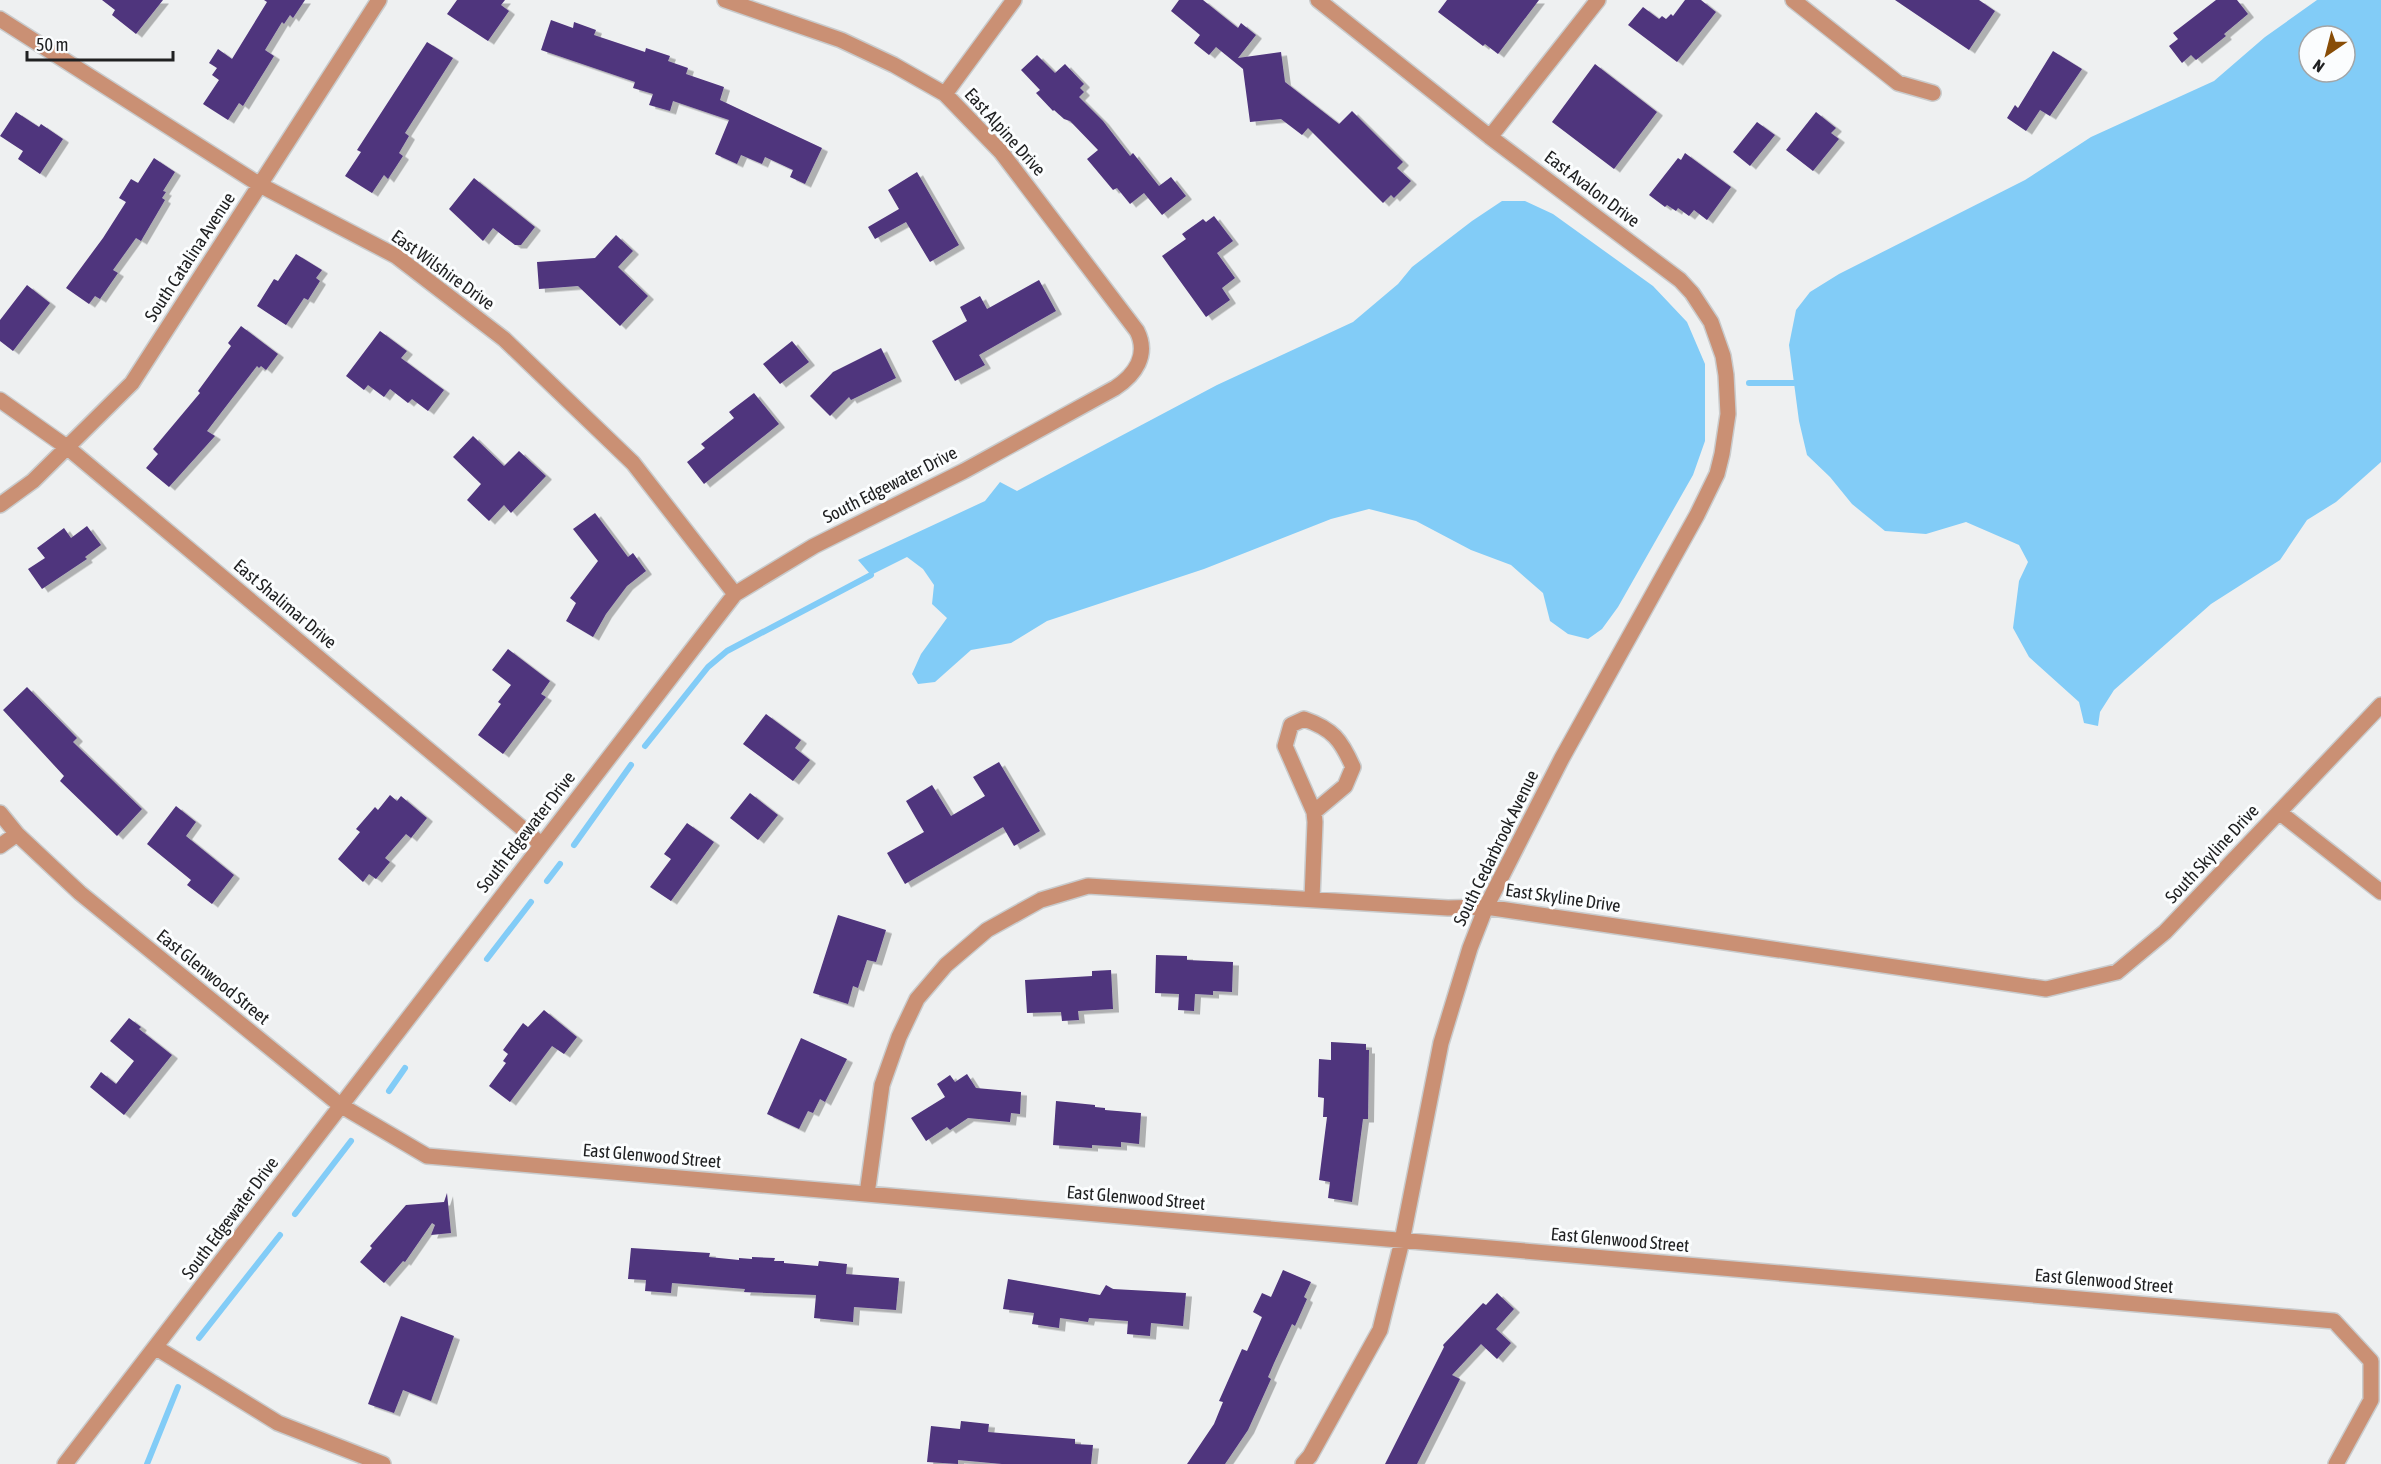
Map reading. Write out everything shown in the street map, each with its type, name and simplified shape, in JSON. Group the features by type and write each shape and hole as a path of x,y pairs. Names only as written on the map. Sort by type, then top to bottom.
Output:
{"street":[{"name":"South Catalina Avenue","path":"0,505 33,481 132,383 379,0"},
{"name":"East Alpine Drive","path":"725,0 841,40 894,65 945,94 1001,152 1137,331 1142,347 1138,365"},
{"path":"945,94 1014,0"},
{"name":"East Avalon Drive","path":"1318,0 1491,138 1667,269 1692,292 1717,337 1726,375 1727,424 1717,474"},
{"path":"1491,138 1598,0"},
{"path":"1793,0 1898,82 1933,93"},
{"name":"East Wilshire Drive","path":"0,19 260,185 396,256 504,339 633,463 735,594"},
{"name":"South Edgewater Drive","path":"65,1464 735,594 814,546 964,471 1115,388 1128,378 1138,365"},
{"name":"East Shalimar Drive","path":"0,400 68,448 541,844"},
{"name":"South Cedarbrook Avenue","path":"1303,1464 1310,1456 1380,1330 1402,1240 1442,1043 1457,989 1486,907 1551,778 1697,515 1717,474"},
{"name":"South Skyline Drive","path":"2046,989 2117,972 2165,933 2381,705"},
{"path":"1312,899 1314,812 1286,746 1291,725 1305,719 1319,724 1342,742 1353,767 1345,786 1314,812"},
{"path":"2279,812 2381,892"},
{"name":"East Glenwood Street","path":"0,813 17,834 80,893 340,1105 428,1156 2334,1321 2371,1361 2371,1400 2336,1464"},
{"path":"0,846 17,834"},
{"name":"East Skyline Drive","path":"867,1194 882,1085 899,1037 916,999 946,965 987,930 1041,900 1088,886 1448,908 1486,907 2046,989"},
{"path":"155,1347 278,1424 383,1464"}],"water":[{"path":"2317,0 2381,0 2381,462 2336,502 2307,520 2280,560 2211,604 2114,690 2100,712 2098,726 2084,723 2079,702 2029,657 2013,628 2019,581 2028,562 2019,545 1966,522 1926,534 1885,531 1852,504 1830,477 1807,455 1799,421 1789,345 1796,310 1810,292 1839,274 2025,180 2091,137 2214,81 2265,37"},
{"path":"1502,201 1525,201 1553,214 1653,286 1687,322 1705,364 1705,441 1693,475 1618,607 1602,629 1588,639 1568,634 1550,621 1543,593 1511,565 1471,550 1416,521 1369,509 1331,519 1204,569 1047,621 1011,643 971,650 935,682 918,684 912,674 921,654 947,618 932,604 934,585 923,569 907,557 871,575 858,560 985,501 1000,482 1017,491 1217,385 1353,322 1398,284 1412,267"}],"building":[{"path":"102,0 163,0 136,34 112,15 115,10"},
{"path":"264,0 305,0 293,18 290,15 284,24 282,22 265,50 274,56 243,106 239,103 228,120 203,104 219,80 212,75 217,68 209,63 218,49 232,59 267,2"},
{"path":"457,0 505,0 501,5 509,11 488,41 447,14"},
{"path":"1179,0 1203,0 1238,28 1241,23 1256,35 1238,58 1281,52 1285,82 1339,124 1352,111 1403,162 1397,168 1411,181 1394,198 1391,195 1383,203 1308,128 1302,135 1281,119 1250,122 1243,69 1216,47 1209,55 1194,43 1200,35 1171,11"},
{"path":"1447,0 1539,0 1498,54 1485,44 1483,46 1438,12"},
{"path":"1685,0 1701,0 1716,12 1677,62 1628,25 1643,7 1659,19 1662,16 1666,19 1671,14 1673,16"},
{"path":"1895,0 1979,0 1995,11 1969,50"},
{"path":"2216,0 2237,0 2248,14 2224,34 2226,36 2196,60 2191,55 2182,63 2169,46 2178,39 2173,33"},
{"path":"551,20 573,28 574,22 596,30 594,35 645,52 646,48 670,56 668,61 688,68 686,74 724,87 720,100 822,148 805,184 790,177 793,170 765,157 762,164 741,155 737,164 715,154 729,120 673,101 670,111 649,105 653,94 633,88 635,82 541,50"},
{"path":"427,42 453,58 405,133 409,136 399,153 403,156 388,179 384,175 372,193 345,176 361,152 357,150"},
{"path":"2053,51 2082,69 2050,116 2040,110 2026,131 2007,118 2015,105 2018,108"},
{"path":"1037,55 1055,73 1065,64 1084,84 1080,88 1084,92 1079,97 1103,121 1130,156 1133,153 1159,186 1171,177 1186,196 1162,215 1144,193 1130,204 1117,188 1113,190 1087,159 1098,150 1070,121 1053,111 1036,93 1040,90 1021,70"},
{"path":"1595,64 1657,112 1614,169 1552,122"},
{"path":"16,112 39,127 41,124 63,139 40,174 18,159 23,151 0,136"},
{"path":"1816,112 1836,128 1831,133 1839,139 1813,171 1786,150"},
{"path":"1757,122 1775,135 1750,166 1733,152"},
{"path":"1685,153 1731,187 1707,220 1694,210 1689,216 1678,208 1676,211 1667,205 1665,207 1649,195 1678,158 1681,160"},
{"path":"154,158 175,172 163,191 166,192 162,198 165,200 141,241 136,238 113,270 118,273 100,299 95,296 89,304 66,288 126,202 119,198 131,179 138,183"},
{"path":"917,172 959,245 930,262 906,222 875,239 868,227 899,209 888,190"},
{"path":"474,178 535,227 521,245 515,245 493,228 483,241 449,209"},
{"path":"1214,216 1233,241 1217,253 1235,278 1222,288 1230,300 1206,317 1162,256 1186,239 1182,234 1203,219 1206,222"},
{"path":"616,235 633,251 618,267 648,296 620,326 578,286 539,289 537,262 595,258"},
{"path":"296,254 322,270 316,278 320,281 308,300 304,298 286,325 257,306 274,279 278,281"},
{"path":"1039,280 1056,311 979,355 985,365 955,381 932,341 967,321 960,307 980,296 987,309"},
{"path":"27,285 50,303 13,351 0,341 0,320"},
{"path":"241,326 278,354 266,370 257,366 207,431 215,436 169,487 146,468 158,454 153,449 200,393 198,391 231,346 228,343"},
{"path":"380,331 407,351 401,358 444,390 428,411 412,399 408,403 390,389 384,397 368,385 364,390 346,376"},
{"path":"792,341 809,362 780,384 763,364"},
{"path":"881,348 896,378 851,400 849,397 830,416 810,396 833,372"},
{"path":"754,393 779,424 704,484 687,462 705,448 701,444 734,418 729,412"},
{"path":"473,436 504,466 519,451 546,476 511,513 504,505 489,521 467,500 481,484 453,457"},
{"path":"595,513 628,557 633,553 646,571 627,586 606,614 593,637 566,621 576,603 570,598 598,561 573,529"},
{"path":"87,526 101,545 85,557 87,559 42,589 28,569 45,558 37,548 64,528 71,538"},
{"path":"508,649 550,681 541,694 546,697 503,754 478,735 501,704 498,702 511,685 492,670"},
{"path":"27,687 77,738 73,742 142,809 117,836 60,781 64,776 3,710"},
{"path":"766,714 801,740 795,748 810,760 793,781 743,744"},
{"path":"999,762 1040,831 1014,846 1003,827 905,884 887,853 924,832 906,801 932,785 951,816 985,796 973,777"},
{"path":"750,793 778,815 758,840 730,818"},
{"path":"390,795 397,801 401,796 427,818 411,838 406,834 385,858 390,862 376,879 369,874 363,882 338,859 360,832 356,829 375,807 378,810"},
{"path":"176,806 196,822 186,836 234,875 212,904 187,885 191,880 147,844"},
{"path":"687,823 714,842 671,901 650,887 671,859 664,854"},
{"path":"838,915 886,930 876,962 867,960 858,988 853,986 848,1004 813,993"},
{"path":"1156,955 1187,956 1187,960 1233,962 1232,992 1213,991 1213,995 1195,994 1194,1011 1178,1010 1179,994 1155,993"},
{"path":"1111,970 1113,1009 1078,1011 1079,1020 1062,1021 1061,1012 1027,1013 1025,980 1092,976 1092,971"},
{"path":"544,1010 577,1037 564,1054 552,1046 510,1102 489,1086 506,1063 503,1061 508,1054 503,1050 523,1023 528,1027"},
{"path":"129,1018 141,1027 139,1029 172,1055 124,1115 90,1087 101,1072 116,1084 134,1061 110,1041"},
{"path":"801,1038 847,1059 825,1102 820,1099 813,1113 808,1111 799,1129 767,1114"},
{"path":"1331,1042 1366,1044 1366,1050 1369,1050 1368,1119 1363,1119 1352,1202 1328,1198 1330,1182 1319,1180 1327,1117 1323,1117 1324,1098 1318,1097 1319,1059 1331,1060"},
{"path":"967,1074 976,1088 1021,1092 1020,1114 1011,1113 1010,1122 968,1118 950,1130 947,1127 926,1141 911,1118 945,1097 937,1084 950,1075 955,1082"},
{"path":"1056,1101 1095,1105 1105,1110 1141,1113 1139,1144 1121,1142 1121,1147 1092,1145 1092,1148 1053,1145"},
{"path":"447,1193 451,1233 431,1235 435,1225 432,1223 405,1262 403,1261 384,1283 360,1262 372,1248 370,1246 406,1205 444,1202"},
{"path":"631,1248 710,1253 709,1257 739,1260 739,1258 752,1259 752,1257 775,1258 774,1261 784,1261 784,1263 818,1266 819,1261 847,1264 846,1274 899,1278 896,1310 854,1307 853,1322 814,1318 816,1295 744,1292 745,1289 672,1283 671,1293 645,1291 646,1280 628,1279"},
{"path":"1283,1270 1311,1282 1304,1297 1307,1299 1295,1326 1292,1324 1274,1363 1268,1377 1271,1379 1248,1430 1225,1464 1187,1464 1214,1424 1223,1402 1219,1401 1242,1349 1247,1351 1262,1317 1253,1312 1262,1293 1271,1297"},
{"path":"1008,1279 1100,1295 1106,1285 1113,1289 1186,1293 1183,1326 1151,1323 1150,1336 1127,1334 1128,1321 1089,1318 1088,1322 1060,1318 1059,1328 1032,1324 1034,1313 1003,1309"},
{"path":"1497,1293 1514,1309 1496,1329 1511,1343 1497,1359 1481,1344 1452,1375 1460,1379 1417,1464 1385,1464 1443,1345 1483,1303 1486,1305"},
{"path":"401,1316 454,1336 431,1401 403,1390 394,1413 368,1404"},
{"path":"961,1421 989,1424 988,1432 1075,1439 1075,1444 1093,1445 1091,1464 1002,1464 958,1460 958,1464 927,1462 931,1426 960,1429"}],"waterway":[{"path":"1749,383 1794,383"},
{"path":"645,746 708,667 727,651 871,575"},
{"path":"574,845 631,765"},
{"path":"547,881 560,864"},
{"path":"487,959 531,902"},
{"path":"389,1091 405,1068"},
{"path":"295,1214 351,1141"},
{"path":"199,1338 280,1235"},
{"path":"147,1464 178,1387"}]}
